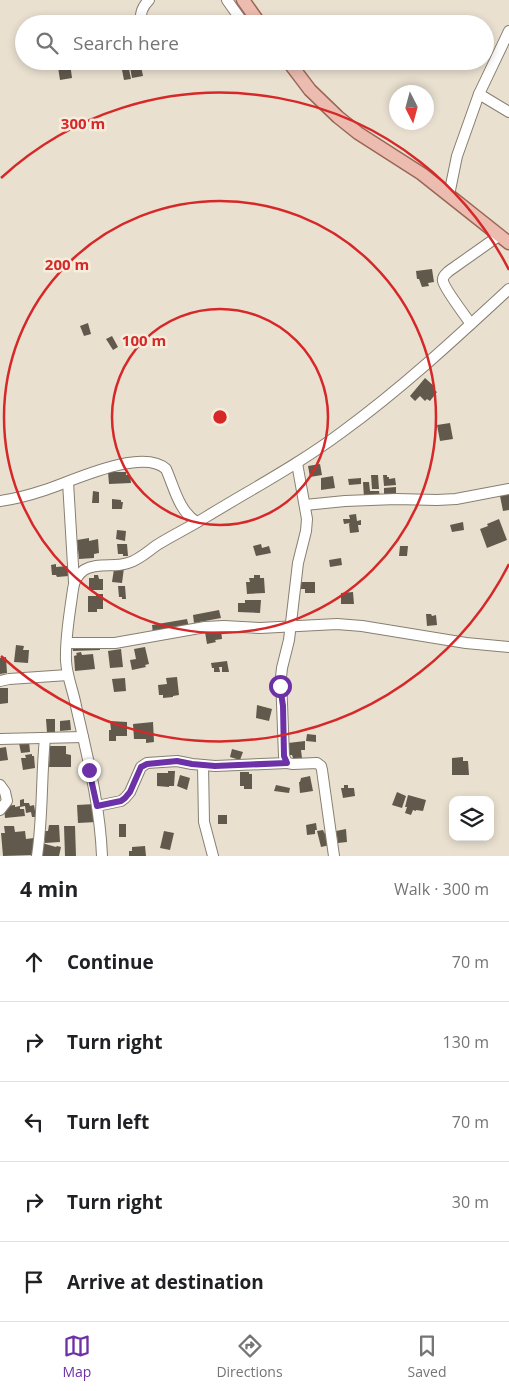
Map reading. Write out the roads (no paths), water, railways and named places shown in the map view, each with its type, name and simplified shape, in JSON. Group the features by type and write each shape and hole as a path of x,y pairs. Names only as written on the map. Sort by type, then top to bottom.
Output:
{"main road":[{"path":"243,0 254,15"},
{"path":"295,70 310,90 358,134 422,174 504,239"}],"street":[{"path":"141,15 143,5 148,0"},
{"path":"227,0 238,15"},
{"path":"494,67 506,45 509,30"},
{"path":"449,195 457,156 479,94 492,70"},
{"path":"479,94 509,112"},
{"path":"471,324 448,290 443,278 449,271 504,239"},
{"path":"74,582 76,577 89,568 129,563 161,542 297,463 381,402 509,289"},
{"path":"0,501 35,494 98,471 145,461 162,465 166,469 185,512 190,519 197,522"},
{"path":"287,763 284,756 281,677 291,626 298,563 307,519 297,463"},
{"path":"68,482 74,582 66,660 97,806 102,856"},
{"path":"305,504 396,499 456,499 509,489"},
{"path":"67,643 115,643 205,627 260,628 337,624 362,626 466,643 509,647"},
{"path":"0,682 9,679 68,675"},
{"path":"37,856 45,738"},
{"path":"0,739 83,738"},
{"path":"97,806 121,801 125,798 144,764 177,761 203,765 317,763 321,766 322,770 334,856"},
{"path":"203,765 204,822 213,856"},
{"path":"0,785 5,792 7,801 0,810"}]}
